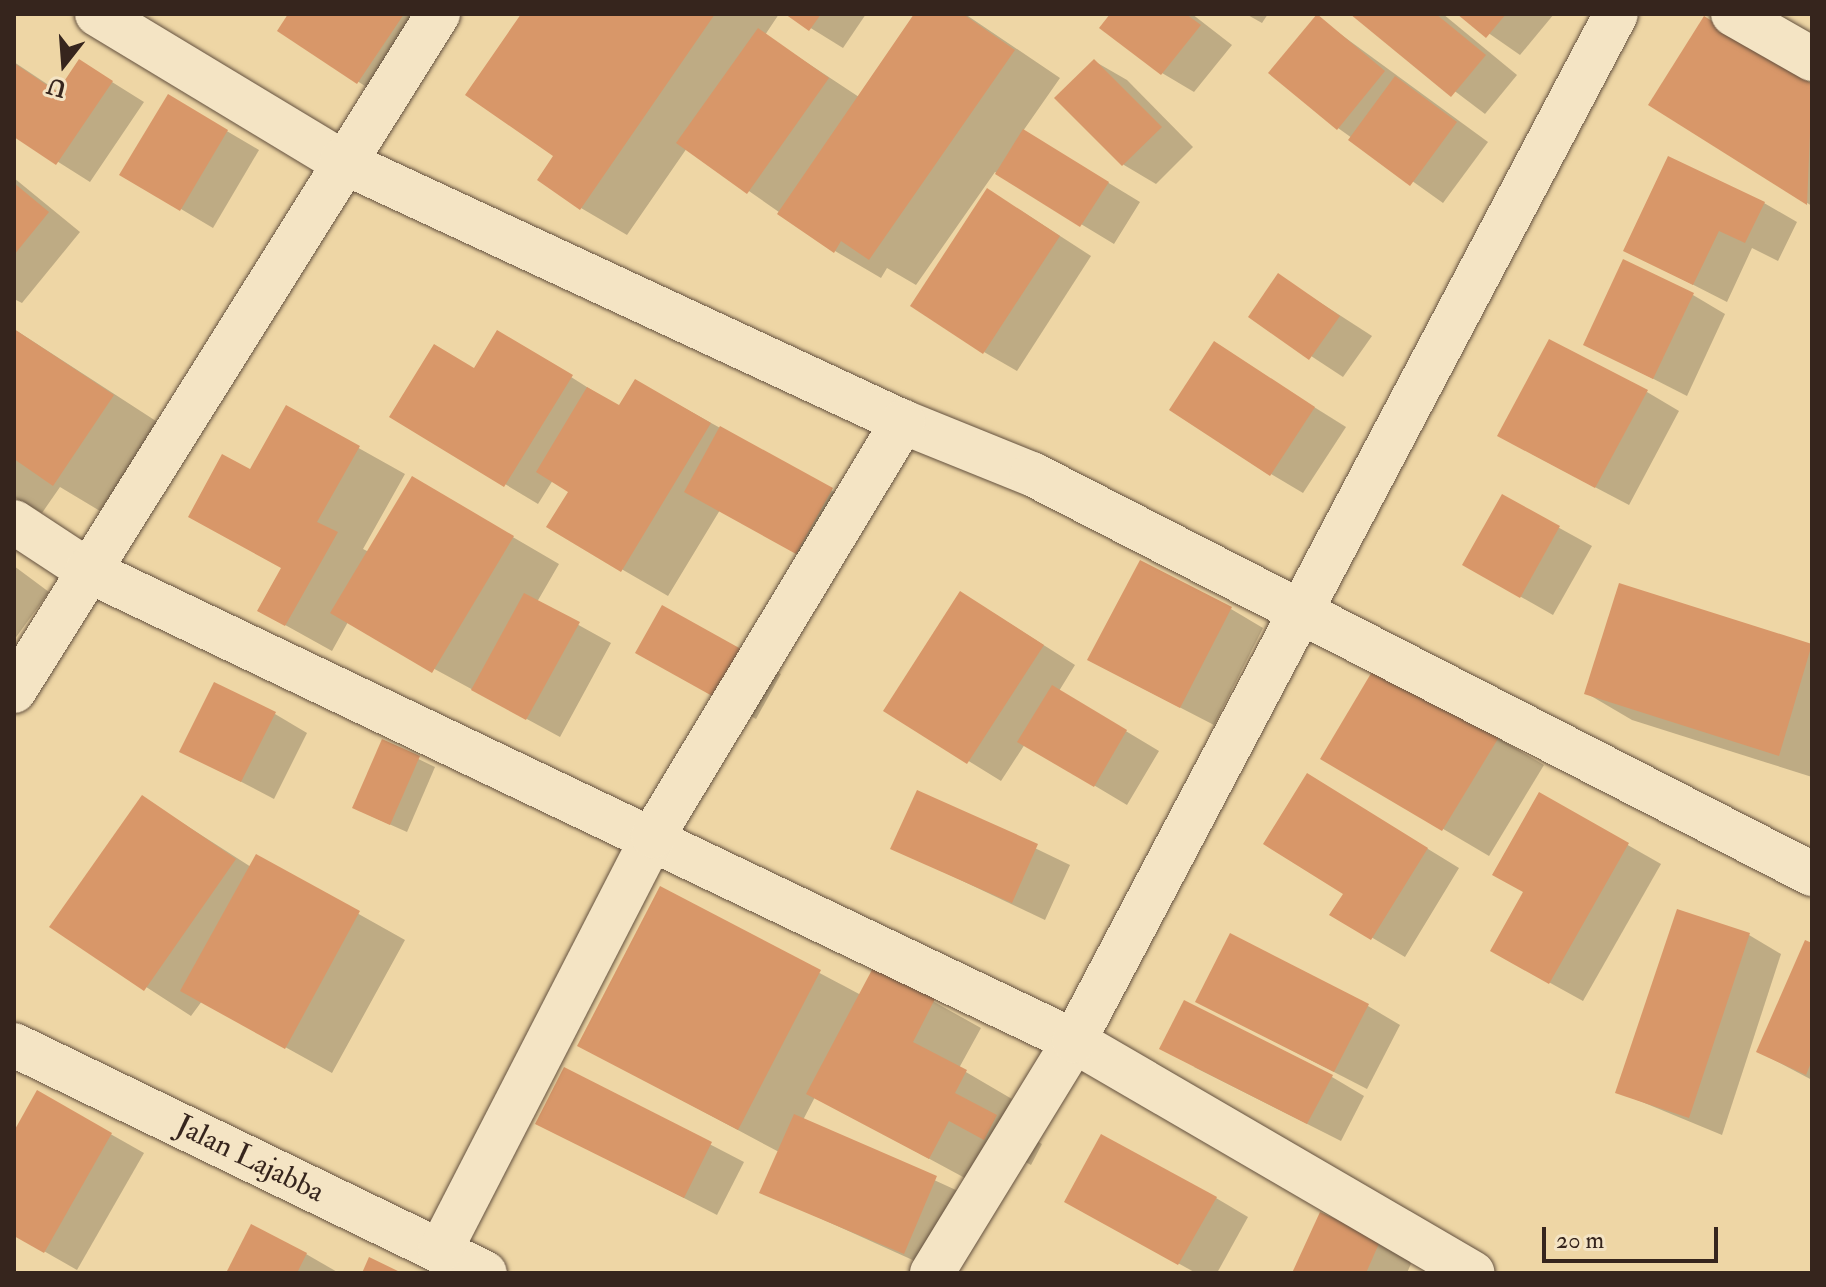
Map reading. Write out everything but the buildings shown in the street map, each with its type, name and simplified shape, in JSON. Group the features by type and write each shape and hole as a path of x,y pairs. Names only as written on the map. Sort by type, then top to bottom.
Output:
{"street":[{"path":"97,14 341,161 903,422 1032,474 1297,614 1812,874"},
{"path":"14,691 341,161 438,14"},
{"path":"932,1273 1074,1041 1616,14"},
{"path":"1733,14 1812,59"},
{"path":"440,1251 653,836 903,422"},
{"path":"14,522 87,570 653,836 1074,1041 1472,1273"},
{"name":"Jalan Lajabba","path":"14,1045 485,1273"}]}
